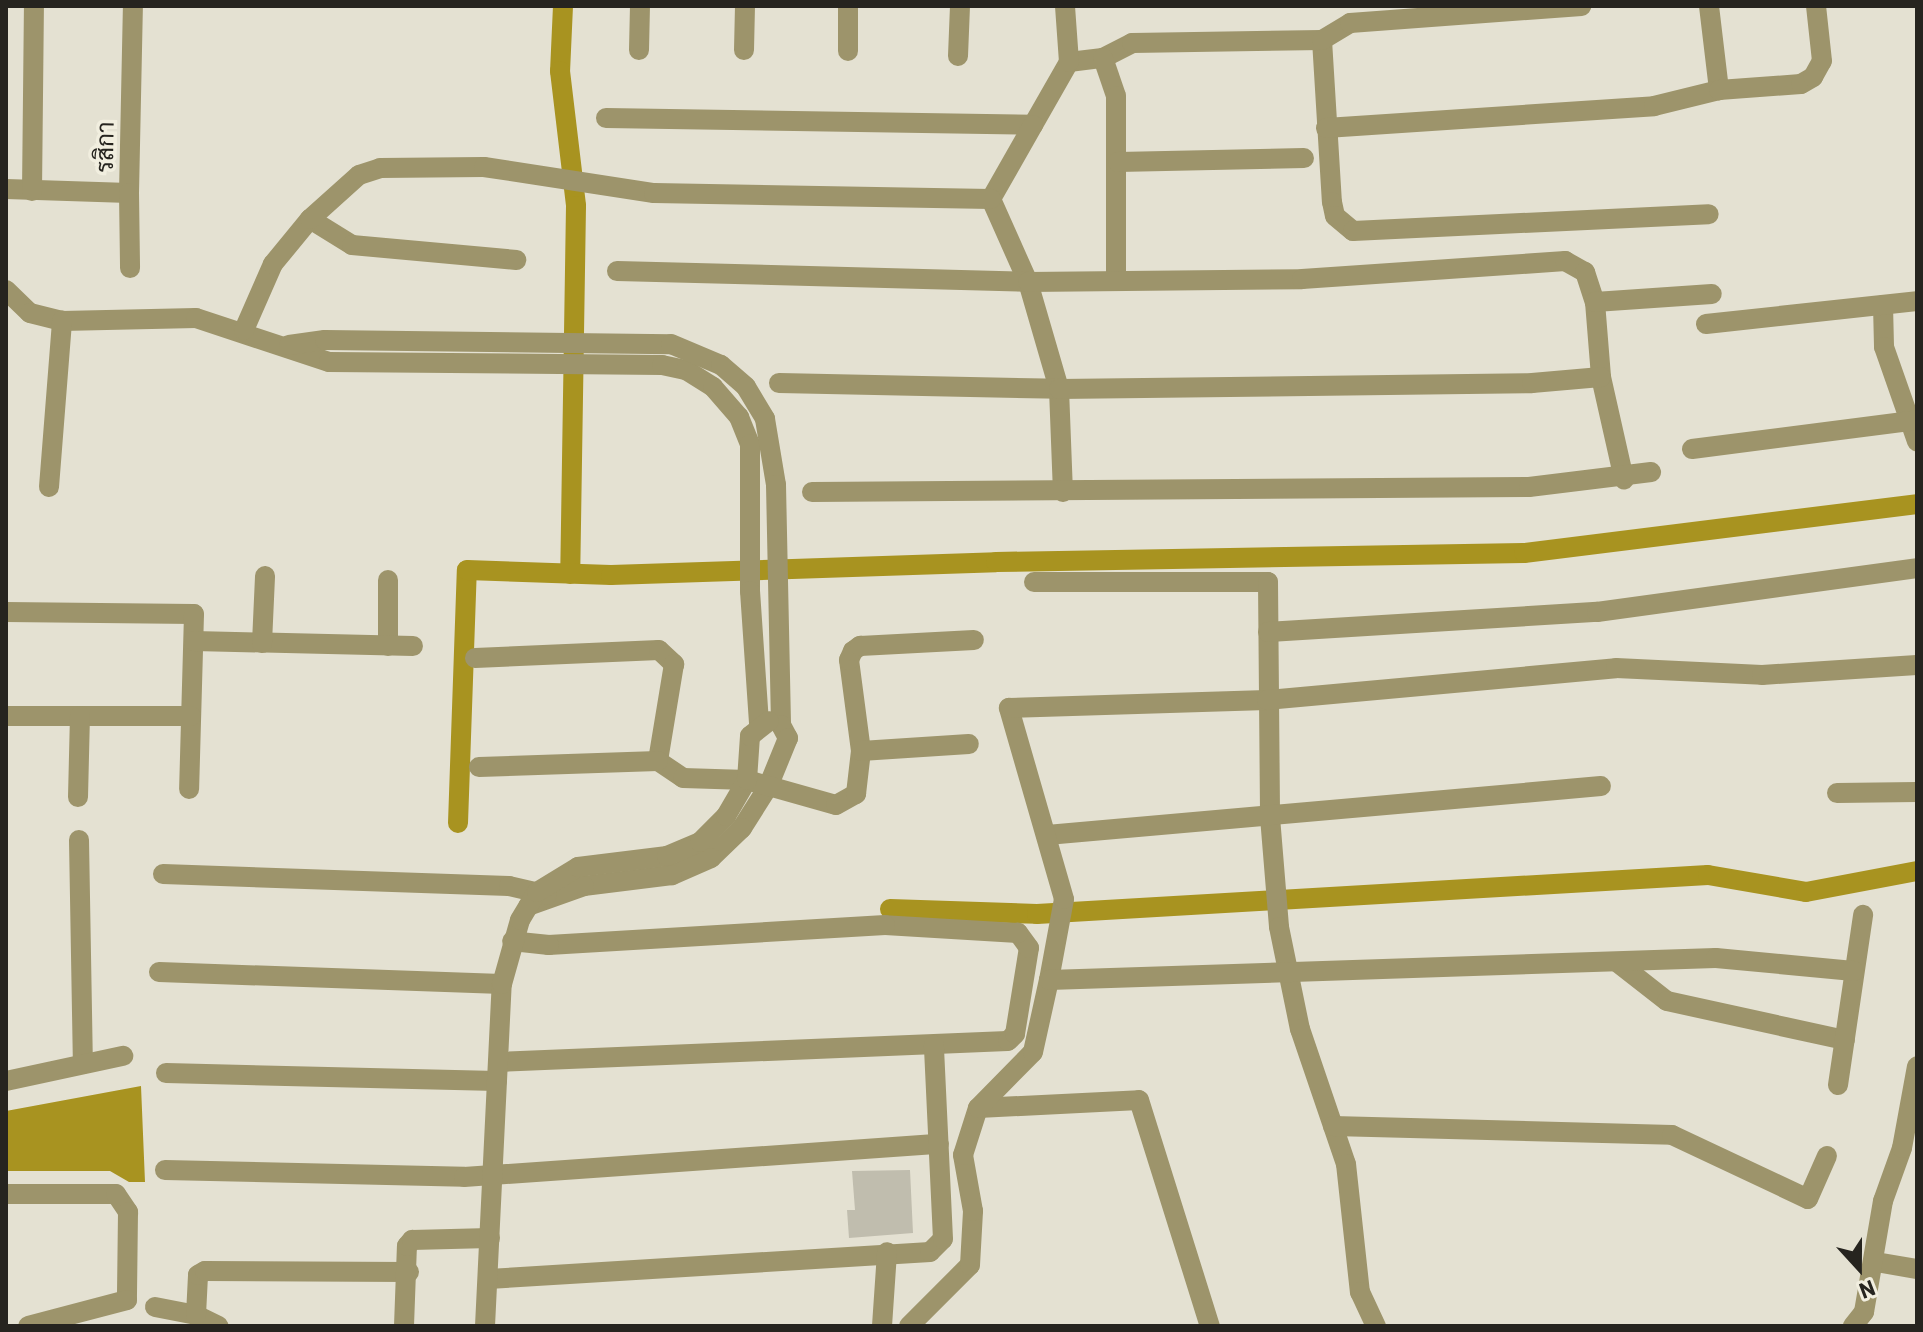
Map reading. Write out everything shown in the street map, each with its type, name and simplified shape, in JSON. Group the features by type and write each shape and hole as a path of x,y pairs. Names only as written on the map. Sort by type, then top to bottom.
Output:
{"street":[{"path":"32,191 34,6"},
{"name":"รสิกา","path":"6,189 129,193 133,6"},
{"path":"639,50 640,6"},
{"path":"744,50 745,6"},
{"path":"848,6 848,51"},
{"path":"958,56 960,6"},
{"path":"991,199 1069,62 1065,6"},
{"path":"1069,62 1103,58 1132,43 1322,40 1350,23 1581,6"},
{"path":"1709,6 1719,90"},
{"path":"1326,128 1654,106 1719,90 1801,84 1813,77 1822,61 1816,6"},
{"path":"1322,40 1326,128 1335,216 1353,231 1709,214"},
{"path":"1103,58 1116,96 1116,279"},
{"path":"606,118 1033,125"},
{"path":"1118,162 1304,158"},
{"path":"244,330 273,264 310,219 359,175 380,168 422,165 533,173 604,187 717,195 991,199"},
{"path":"129,193 130,268"},
{"path":"991,199 1028,282 1059,389 1063,492"},
{"path":"310,219 352,245 516,260"},
{"path":"617,271 1028,282 1302,279 1565,261 1585,272 1595,302 1601,377 1624,479"},
{"path":"6,290 30,313 62,321 196,318 244,330 329,362 662,365 686,370 713,387 739,417 750,444 754,484 750,591 759,724 750,736 752,750 747,780 726,816 700,842 667,856 578,867 540,898 512,941 502,984 485,1326"},
{"path":"1595,302 1712,294"},
{"path":"1706,324 1917,301"},
{"path":"1883,305 1887,357 1914,420 1917,441"},
{"path":"49,487 62,321"},
{"path":"163,874 509,886 540,898 584,886 672,875 711,858 742,828 768,787 779,757 788,745 781,725 775,591 776,485 765,419 746,387 721,365 671,344 590,340 325,340 289,345"},
{"path":"779,383 1059,389 1532,383 1601,377"},
{"path":"1692,449 1914,420"},
{"path":"812,492 1529,487 1624,479 1651,472"},
{"path":"754,484 776,485"},
{"path":"1268,632 1597,612 1917,568"},
{"path":"262,643 265,576"},
{"path":"388,580 388,646"},
{"path":"1034,582 1268,582 1270,817 1279,927 1300,1029 1346,1164 1360,1292 1376,1326"},
{"path":"6,612 190,613 194,641 189,789"},
{"path":"479,767 658,761 683,778 747,780 825,803 849,802 856,794 861,751 849,660 853,651 860,646 974,640"},
{"path":"194,641 413,646"},
{"path":"475,658 651,650 669,655 674,664 673,684 658,761"},
{"path":"909,1326 970,1265 973,1211 963,1155 978,1108 1033,1052 1064,899 1009,708 1267,700 1616,668 1762,675 1917,665"},
{"path":"6,716 191,716"},
{"path":"78,797 80,716"},
{"path":"759,724 781,725"},
{"path":"861,751 969,744"},
{"path":"752,750 764,759 779,757"},
{"path":"1047,835 1601,786"},
{"path":"1837,793 1917,792"},
{"path":"79,840 83,1064"},
{"path":"1838,1085 1863,915"},
{"path":"166,1073 498,1071 999,1043 1015,1034 1026,938 1018,933 885,925 549,945 512,941"},
{"path":"1049,980 1716,958 1853,971"},
{"path":"1617,962 1667,1001 1845,1040"},
{"path":"159,972 502,984"},
{"path":"488,1279 939,1248 939,1144 934,1045"},
{"path":"6,1081 123,1056"},
{"path":"1853,1326 1864,1312 1876,1262 1883,1201 1902,1148 1917,1066"},
{"path":"978,1108 1139,1100 1210,1326"},
{"path":"1333,1126 1672,1135 1808,1199 1827,1156"},
{"path":"165,1170 464,1177 493,1172 939,1144"},
{"path":"6,1194 116,1194 128,1212 131,1292 127,1300 28,1326"},
{"path":"404,1326 409,1272 407,1246 412,1240 490,1238"},
{"path":"882,1326 887,1252"},
{"path":"1876,1262 1917,1269"},
{"path":"196,1315 198,1275 205,1271 409,1272"},
{"path":"155,1307 196,1315 219,1326"}],"shaded area":[{"path":"141,1086 145,1182 129,1182 110,1171 6,1171 6,1111"}],"building":[{"path":"910,1170 913,1233 849,1238 847,1210 855,1210 852,1171"}],"waterway":[{"path":"563,6 560,71 576,206 570,574"},
{"path":"458,823 467,570 611,575 996,562 1524,553 1917,504"},
{"path":"890,909 1037,914 1708,875 1806,892 1917,871"}]}
